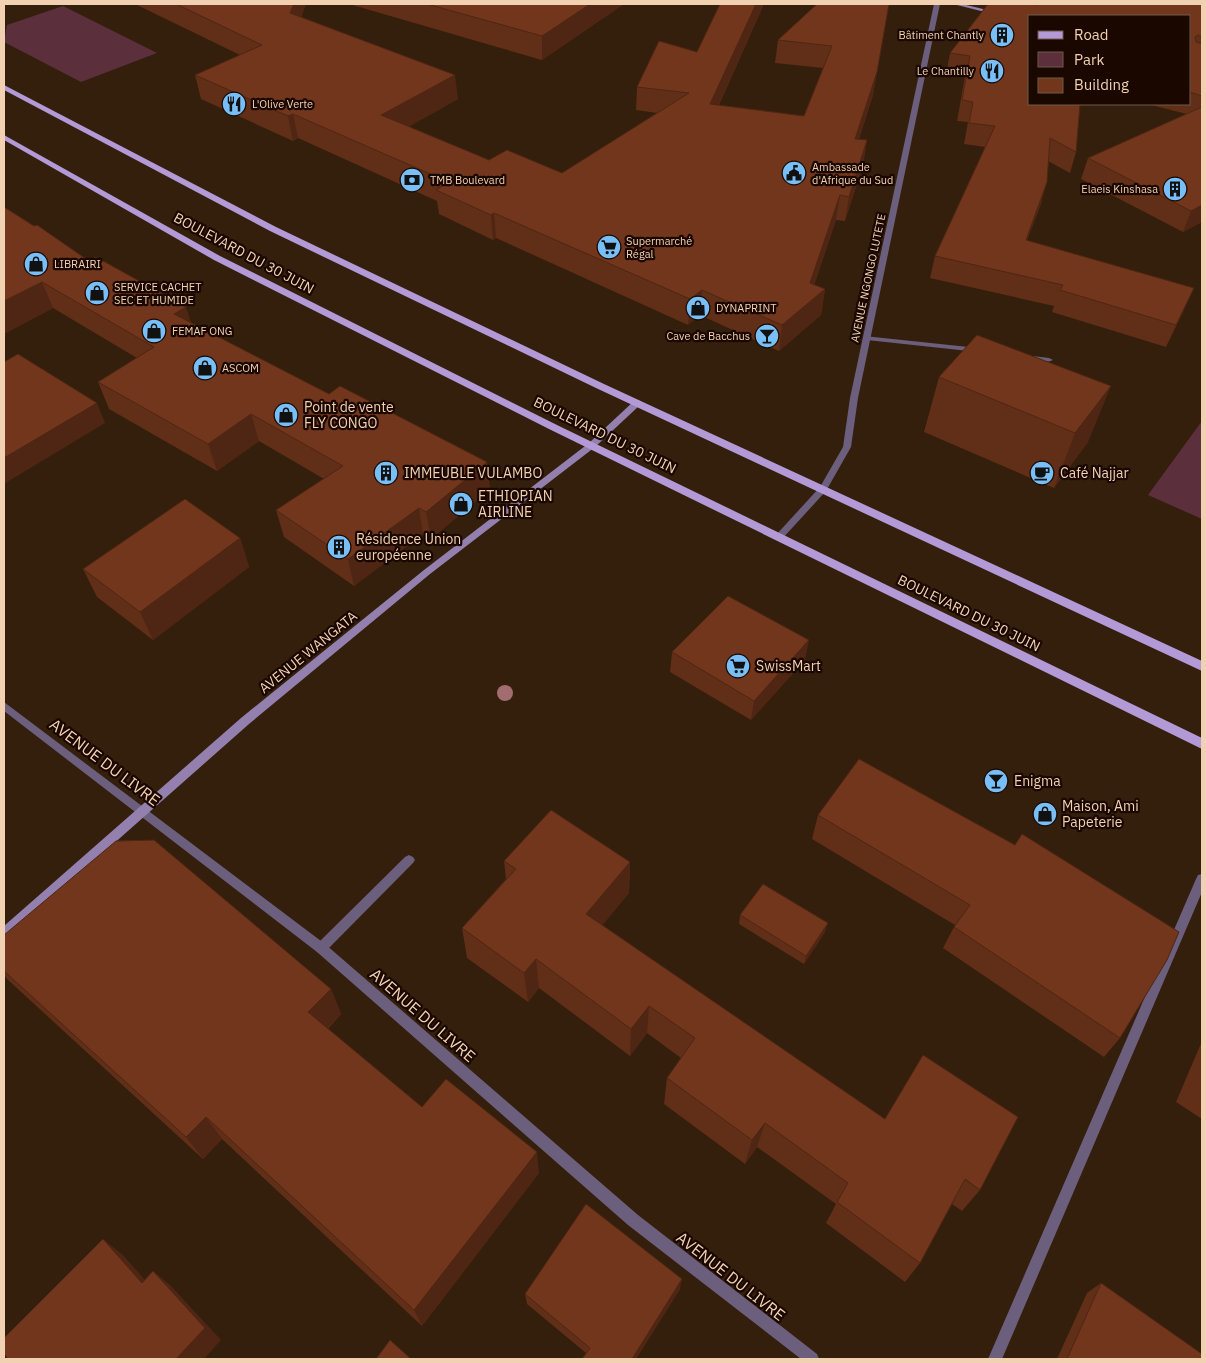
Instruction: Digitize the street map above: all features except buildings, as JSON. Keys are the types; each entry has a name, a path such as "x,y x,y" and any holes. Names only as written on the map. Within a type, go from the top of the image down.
{"main road":[{"path":"4,86 273,229 637,403 1202,666"},
{"name":"BOULEVARD DU 30 JUIN","path":"4,137 217,258 592,445 1202,744"}],"street":[{"name":"AVENUE NGONGO LUTETE","path":"779,537 823,489 847,447 867,338 937,4"},
{"path":"956,4 1002,14"},
{"path":"867,338 991,352"},
{"path":"1020,356 1049,360"},
{"name":"AVENUE WANGATA","path":"4,933 141,810 245,721 427,572 592,445 637,403"},
{"name":"AVENUE DU LIVRE","path":"4,706 321,948 634,1220 812,1359"},
{"path":"321,948 409,860"},
{"path":"995,1359 1202,879"}],"green space":[{"path":"63,6 157,53 81,82 4,42 7,25"},
{"path":"1202,421 1202,519 1148,495"}],"place":[{"name":"Bâtiment Chantly","path":"1002,35"},
{"name":"Le Chantilly","path":"992,71"},
{"name":"L'Olive Verte","path":"234,104"},
{"name":"Ambassade d'Afrique du Sud","path":"794,173"},
{"name":"TMB Boulevard","path":"412,180"},
{"name":"Elaeis Kinshasa","path":"1175,189"},
{"name":"Supermarché Régal","path":"609,247"},
{"name":"LIBRAIRI","path":"36,264"},
{"name":"SERVICE CACHET SEC ET HUMIDE","path":"97,293"},
{"name":"DYNAPRINT","path":"698,308"},
{"name":"FEMAF ONG","path":"154,331"},
{"name":"Cave de Bacchus","path":"767,336"},
{"name":"ASCOM","path":"205,368"},
{"name":"Point de vente FLY CONGO","path":"286,415"},
{"name":"IMMEUBLE VULAMBO","path":"386,473"},
{"name":"Café Najjar","path":"1042,473"},
{"name":"ETHIOPIAN AIRLINE","path":"461,504"},
{"name":"Résidence Union européenne","path":"339,547"},
{"name":"SwissMart","path":"738,666"},
{"name":"Enigma","path":"996,781"},
{"name":"Maison, Ami Papeterie","path":"1045,814"}]}
